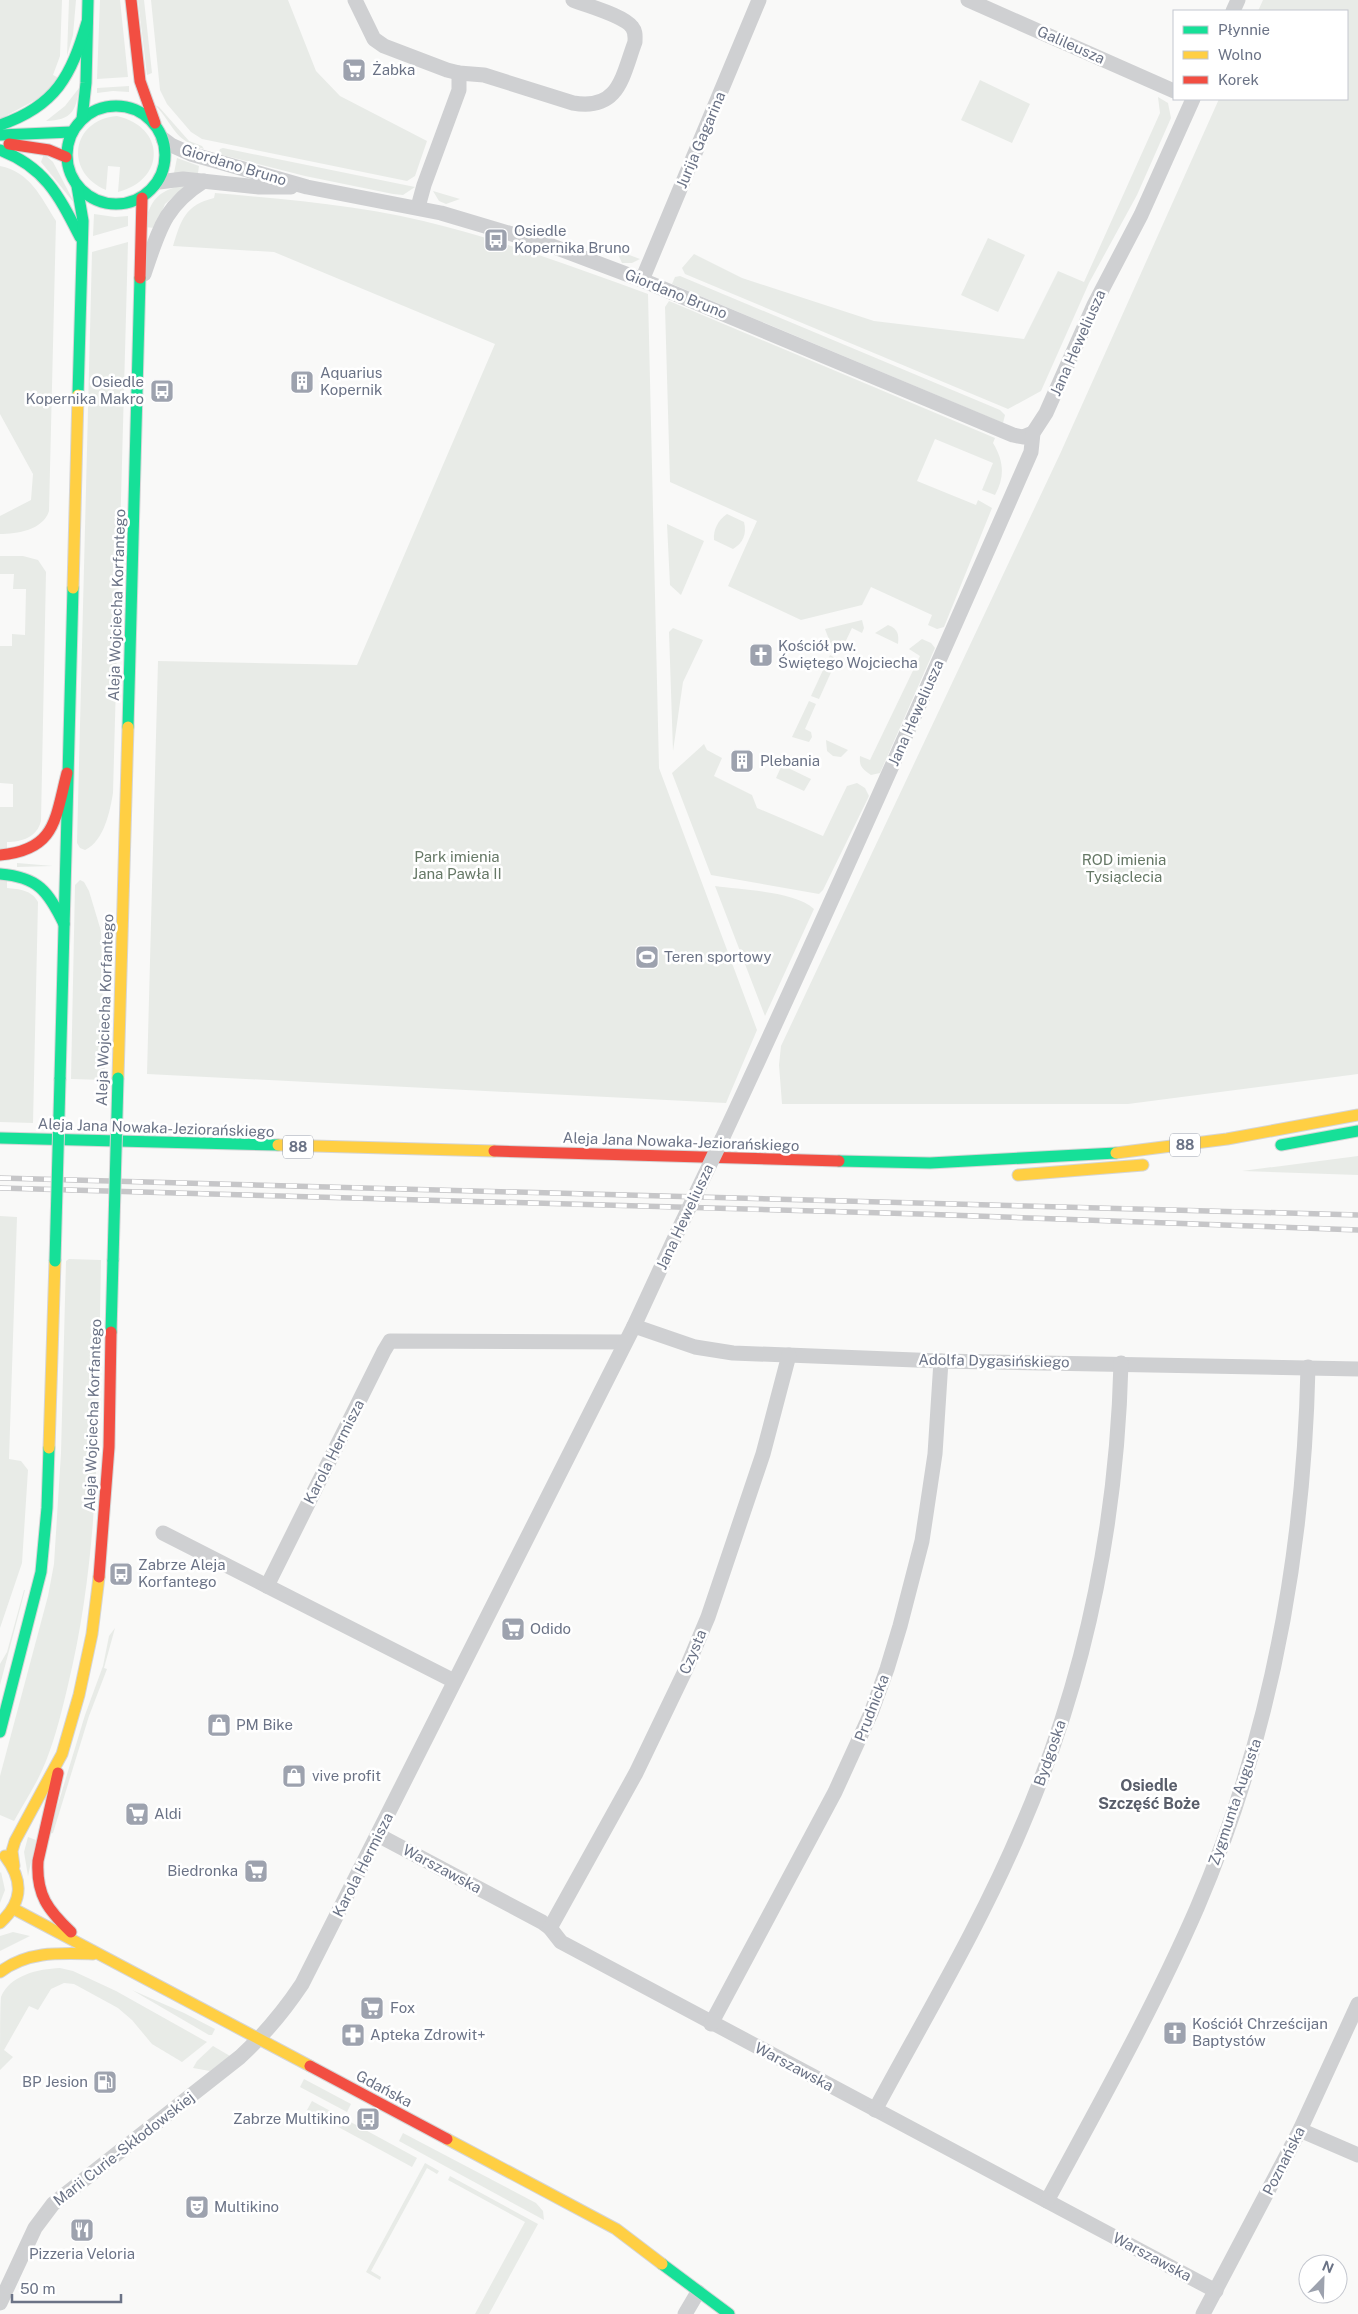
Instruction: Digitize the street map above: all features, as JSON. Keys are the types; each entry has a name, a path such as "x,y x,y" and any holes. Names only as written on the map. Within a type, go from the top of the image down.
{"main road":[{"path":"82,120 86,83 88,0"},
{"path":"131,0 140,81 146,102 160,133 166,153 164,168 159,182 142,198 128,204 114,205 100,202 87,196 77,186 69,172 66,157 72,132 82,120 96,110 112,106 130,107 145,115 160,133"},
{"path":"0,125 27,116 47,102 67,78 78,54 87,22"},
{"path":"0,135 72,132"},
{"path":"0,143 49,150 66,157"},
{"path":"0,150 25,159 44,176 64,206 82,242"},
{"path":"0,1732 41,1572 47,1508 83,221 77,186"},
{"name":"Aleja Wojciecha Korfantego","path":"14,1909 20,1885 14,1866 12,1850 61,1756 85,1668 101,1559 105,1516 142,198"},
{"path":"0,855 27,852 38,847 46,839 51,829 67,773"},
{"path":"0,874 30,880 42,888 52,898 64,924"},
{"name":"Aleja Jana Nowaka-Jeziorańskiego","path":"0,1138 930,1163 1011,1161 1147,1150 1222,1140 1358,1115"},
{"path":"1264,1148 1358,1131"},
{"path":"0,1133 38,1140"},
{"name":"Aleja Jana Nowaka-Jeziorańskiego","path":"49,1155 69,1155"},
{"name":"Aleja Jana Nowaka-Jeziorańskiego","path":"108,1156 128,1157"},
{"name":"88","path":"1010,1176 1156,1164"},
{"name":"Aleja Jana Nowaka-Jeziorańskiego","path":"694,1172 714,1173"},
{"path":"61,1756 51,1809 37,1858 37,1877 42,1896 52,1914 98,1955"},
{"path":"0,1852 14,1866"},
{"path":"0,1923 14,1909"},
{"name":"Gdańska","path":"14,1909 616,2229 729,2314"},
{"path":"0,1972 17,1960 35,1955 64,1953 98,1955"}],"street":[{"path":"355,0 374,39 384,46 459,74 484,75 572,103 586,106 599,104 610,98 617,91 635,42 636,34 631,26 623,20 573,0"},
{"name":"Jurija Gagarina","path":"642,280 759,0"},
{"name":"Galileusza","path":"968,0 1173,91"},
{"path":"418,208 459,90 459,74"},
{"name":"Jana Heweliusza","path":"634,1326 868,822 1031,452 1033,433 1046,413 1094,305 1141,215 1193,100"},
{"name":"Giordano Bruno","path":"160,133 171,145 191,154 307,188 418,208 530,238 642,280 1013,435 1023,437 1033,433"},
{"name":"Giordano Bruno","path":"159,182 183,179 259,187 307,188"},
{"name":"Giordano Bruno","path":"139,290 158,234 173,205 185,193 204,180"},
{"name":"Karola Hermisza","path":"259,2040 302,1984 634,1326"},
{"name":"Adolfa Dygasińskiego","path":"634,1326 695,1347 733,1353 941,1361 1358,1369"},
{"name":"Karola Hermisza","path":"267,1586 390,1341 625,1342"},
{"name":"Czysta","path":"550,1928 636,1773 704,1626 728,1564 763,1454 789,1355"},
{"name":"Prudnicka","path":"711,2024 835,1792 867,1722 887,1669 922,1541 934,1462 941,1361"},
{"name":"Bydgoska","path":"875,2110 1007,1861 1055,1743 1087,1631 1106,1544 1116,1458 1122,1363"},
{"name":"Zygmunta Augusta","path":"1047,2201 1146,2018 1197,1907 1243,1783 1267,1699 1292,1568 1304,1466 1308,1368"},
{"path":"163,1533 454,1681"},
{"name":"Warszawska","path":"378,1835 550,1928 561,1942 711,2024 1216,2291"},
{"name":"Poznańska","path":"1208,2312 1216,2291 1300,2130 1358,2004"},
{"name":"Marii Curie-Skłodowskiej","path":"0,2303 35,2228 52,2204 208,2083 259,2040"},
{"path":"1300,2130 1358,2155"},
{"path":"685,2314 698,2292"}],"green space":[{"path":"0,0 62,0 60,56 53,75 59,78 43,96 0,119"},
{"path":"69,0 76,0 73,35 67,56"},
{"path":"100,0 120,0 128,77 97,79"},
{"path":"138,0 144,0 152,73 147,75"},
{"path":"151,0 288,0 316,71 340,96 427,141 415,176 407,181 202,139 191,132 167,104 160,90"},
{"name":"ROD imienia Tysiąclecia","path":"1263,0 1358,0 1358,1074 1128,1104 782,1104 779,1065 781,1046 1060,454 1219,100 1348,100 1348,10 1258,10"},
{"path":"980,80 1030,104 1012,143 961,120"},
{"path":"129,86 129,92 97,93 97,88"},
{"path":"79,88 76,103 71,113 62,119 46,121 65,106"},
{"path":"1158,97 1168,103 1171,118 1137,195 1089,283 1041,391 1008,409 685,274 682,268 694,254 742,278 874,321 1024,339 1058,271 1084,282 1160,113"},
{"path":"155,105 159,107 189,141 202,146 204,149 180,137"},
{"path":"117,116 133,122 145,131 152,142 154,154 152,166 145,177 134,186 118,192 120,167 108,166 106,190 93,182 84,171 79,160 78,148 82,136 90,127 102,120"},
{"path":"223,148 415,187 403,195 393,194 305,176 218,154 220,149"},
{"path":"44,154 53,162 75,204 41,162"},
{"path":"177,158 199,166 198,173 174,173"},
{"path":"0,166 10,169 27,180 40,195 56,221 49,511 41,523 29,530 0,534 0,516 31,500 33,474 0,414"},
{"path":"183,185 184,187 165,204 155,228 144,227 149,210 156,198 167,190"},
{"path":"433,191 460,199 446,204 439,201"},
{"name":"Park imienia Jana Pawła II","path":"215,193 332,205 419,220 523,250 648,294 659,768 757,1030 726,1103 147,1074 158,661 357,665 495,344 274,252 173,246 182,221 190,209 214,198"},
{"path":"94,214 115,217 128,216 128,226 93,236"},
{"path":"988,238 1025,255 998,312 961,295"},
{"path":"128,242 113,793 105,825 97,840 85,850 80,848 77,843 92,252"},
{"path":"616,250 640,259 632,263 622,263"},
{"path":"680,276 1000,410 1005,415 1003,423 672,284 675,277"},
{"path":"669,301 995,438 993,443 1001,463 1002,475 995,495 982,490 993,463 935,439 917,481 976,505 978,500 992,508 944,627 937,629 928,625 932,615 871,587 862,605 801,620 728,586 757,521 670,482 665,307"},
{"path":"727,514 744,522 745,526 743,538 733,549 714,540 717,526"},
{"path":"667,524 704,541 681,595 670,585"},
{"path":"0,556 23,556 38,560 46,572 41,821 36,831 28,838 7,842 7,850 0,850 0,807 13,807 13,784 0,783 0,646 12,646 12,634 25,635 26,589 13,589 14,574 0,574"},
{"path":"862,620 864,628 862,633 852,628 840,653 833,650 825,629"},
{"path":"888,625 897,632 898,644 875,633"},
{"path":"673,628 703,640 683,682 673,751 669,632"},
{"path":"922,639 931,643 935,648 880,773 871,775 862,767 860,756 870,760 920,656 909,649"},
{"path":"830,655 837,659 819,699 811,696"},
{"path":"809,701 816,704 805,729 811,732 812,737 809,742 792,737"},
{"path":"826,740 848,750 841,757 833,756 827,751"},
{"path":"704,744 707,750 722,758 714,776 752,795 757,808 823,836 847,786 857,783 865,788 869,796 823,890 819,894 711,875 672,773"},
{"path":"782,765 811,779 804,791 776,778"},
{"path":"17,863 53,866 17,867"},
{"path":"0,880 7,880 7,888 29,893 38,902 33,1123 0,1122"},
{"path":"80,880 84,882 89,891 101,931 105,1080 71,1079 75,885"},
{"path":"715,886 753,890 794,898 814,909 765,1016"},
{"path":"1358,1156 1358,1175 1242,1171"},
{"path":"0,1216 17,1217 9,1459 21,1461 28,1470 22,1563 0,1628"},
{"path":"69,1259 101,1260 98,1420 93,1527 79,1633 59,1723 43,1769 14,1821 0,1815 0,1776 48,1596 54,1564 61,1453 66,1261"},
{"path":"24,1590 0,1685 0,1664 7,1652"},
{"path":"115,1628 104,1668 107,1669 89,1716 53,1833 49,1834 85,1715 103,1666 109,1636"},
{"path":"28,1837 36,1840 28,1876 24,1852"},
{"path":"0,1873 5,1890 0,1903"},
{"path":"13,1932 30,1936 0,1951 0,1936"},
{"path":"60,1968 73,1971 116,1991 207,2042 182,2062 152,2044 132,2020 118,2008 74,1984 64,1983 51,1989 38,2010 29,2006 4,2050 13,2057 0,2070 1,1997 5,1989 18,1978 34,1972"},
{"path":"132,1990 215,2029 212,2035 209,2035"},
{"path":"213,2046 230,2056 210,2071 193,2068 197,2061"},
{"path":"304,2079 351,2104 347,2112 300,2087"},
{"path":"312,2101 417,2158 412,2167 307,2110"},
{"path":"403,2133 536,2203 543,2211 544,2220 399,2141"},
{"path":"425,2163 439,2171 437,2174 427,2168 371,2271 381,2277 380,2280 366,2272"},
{"path":"450,2176 538,2224 489,2314 475,2314 525,2222 448,2180"}],"railway":[{"path":"0,1178 1358,1215"},
{"path":"0,1188 920,1214 1358,1230"}],"traffic: fast":[{"path":"82,119 86,83 88,0"},
{"path":"0,125 35,108 58,87 75,58 87,22"},
{"path":"116,106 135,109 151,120 162,136 165,155 162,174 151,190 135,201 116,204 97,201 81,190 70,174 67,155 70,136 81,120 97,109 116,106"},
{"path":"0,135 72,132"},
{"path":"0,150 29,165 40,174 65,208 80,237"},
{"path":"77,186 83,221 78,395"},
{"path":"128,727 140,278"},
{"path":"60,1079 73,588"},
{"path":"0,874 24,878 33,882 47,894 64,924"},
{"path":"113,1260 118,1078"},
{"path":"55,1261 60,1079"},
{"path":"1281,1145 1358,1131"},
{"path":"0,1138 278,1145"},
{"path":"839,1161 930,1163 1116,1153"},
{"path":"111,1332 113,1260"},
{"path":"0,1732 41,1572 47,1508 49,1448"},
{"path":"662,2264 729,2314"}],"traffic: slow":[{"path":"73,588 78,395"},
{"path":"118,1078 128,727"},
{"path":"1116,1153 1227,1139 1358,1115"},
{"path":"278,1145 494,1151"},
{"path":"1018,1175 1143,1165"},
{"path":"49,1448 55,1261"},
{"path":"14,1866 12,1851 15,1841 62,1754 79,1695 92,1634 99,1577"},
{"path":"0,1923 13,1907 18,1891 15,1874 5,1856"},
{"path":"14,1909 310,2066"},
{"path":"0,1972 11,1965 33,1957 56,1954 93,1954"},
{"path":"447,2139 616,2229 662,2264"}],"traffic: jam":[{"path":"131,0 140,81 155,123"},
{"path":"9,144 49,150 66,157"},
{"path":"140,278 142,198"},
{"path":"0,855 32,847 43,839 55,818 67,773"},
{"path":"494,1151 839,1161"},
{"path":"99,1577 109,1447 111,1332"},
{"path":"58,1773 38,1861 38,1873 41,1893 45,1901 71,1932"},
{"path":"310,2066 447,2139"}],"place":[{"name":"Żabka","path":"354,70"},
{"name":"Osiedle Kopernika Bruno","path":"496,240"},
{"name":"Aquarius Kopernik","path":"302,382"},
{"name":"Osiedle Kopernika Makro","path":"162,391"},
{"name":"Kościół pw. Świętego Wojciecha","path":"761,655"},
{"name":"Plebania","path":"742,761"},
{"name":"Teren sportowy","path":"647,957"},
{"name":"Zabrze Aleja Korfantego","path":"121,1574"},
{"name":"Odido","path":"513,1629"},
{"name":"PM Bike","path":"219,1725"},
{"name":"vive profit","path":"294,1776"},
{"name":"Aldi","path":"137,1814"},
{"name":"Biedronka","path":"256,1871"},
{"name":"Fox","path":"372,2008"},
{"name":"Kościół Chrześcijan Baptystów","path":"1175,2033"},
{"name":"Apteka Zdrowit+","path":"353,2035"},
{"name":"BP Jesion","path":"105,2082"},
{"name":"Zabrze Multikino","path":"368,2119"},
{"name":"Multikino","path":"197,2207"},
{"name":"Pizzeria Veloria","path":"82,2230"}],"district":[{"name":"Osiedle Szczęść Boże","path":"1149,1794"}]}
